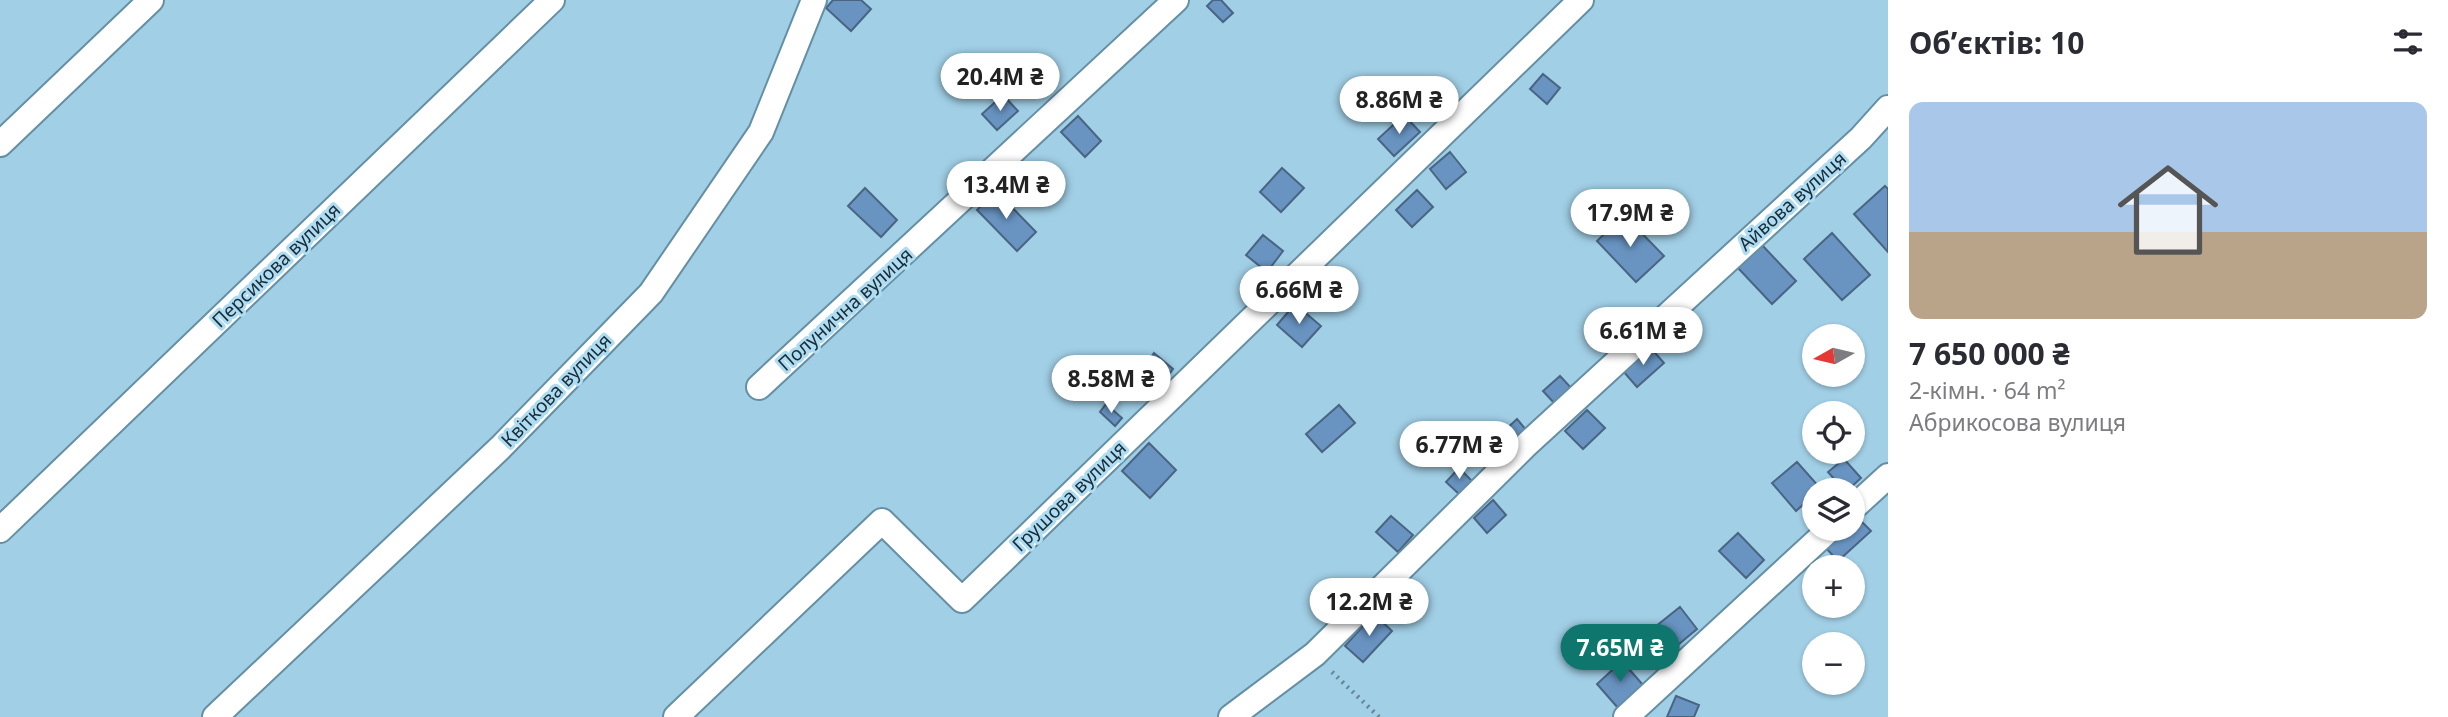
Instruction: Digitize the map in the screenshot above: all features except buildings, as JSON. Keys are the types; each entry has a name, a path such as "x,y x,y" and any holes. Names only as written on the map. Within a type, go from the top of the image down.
{"street":[{"path":"0,144 151,0"},
{"name":"Персикова вулиця","path":"0,530 552,0"},
{"name":"Квіткова вулиця","path":"215,717 500,448 650,293 761,132 814,0"},
{"name":"Полунична вулиця","path":"759,387 1175,0"},
{"name":"Грушова вулиця","path":"676,717 882,522 962,600 1581,0"},
{"name":"Айвова вулиця","path":"1231,717 1315,654 1525,446 1861,138 1888,108"},
{"path":"1865,497 1888,477"},
{"path":"1626,717 1817,541"}],"path":[{"path":"1315,654 1360,702 1379,717"}]}
